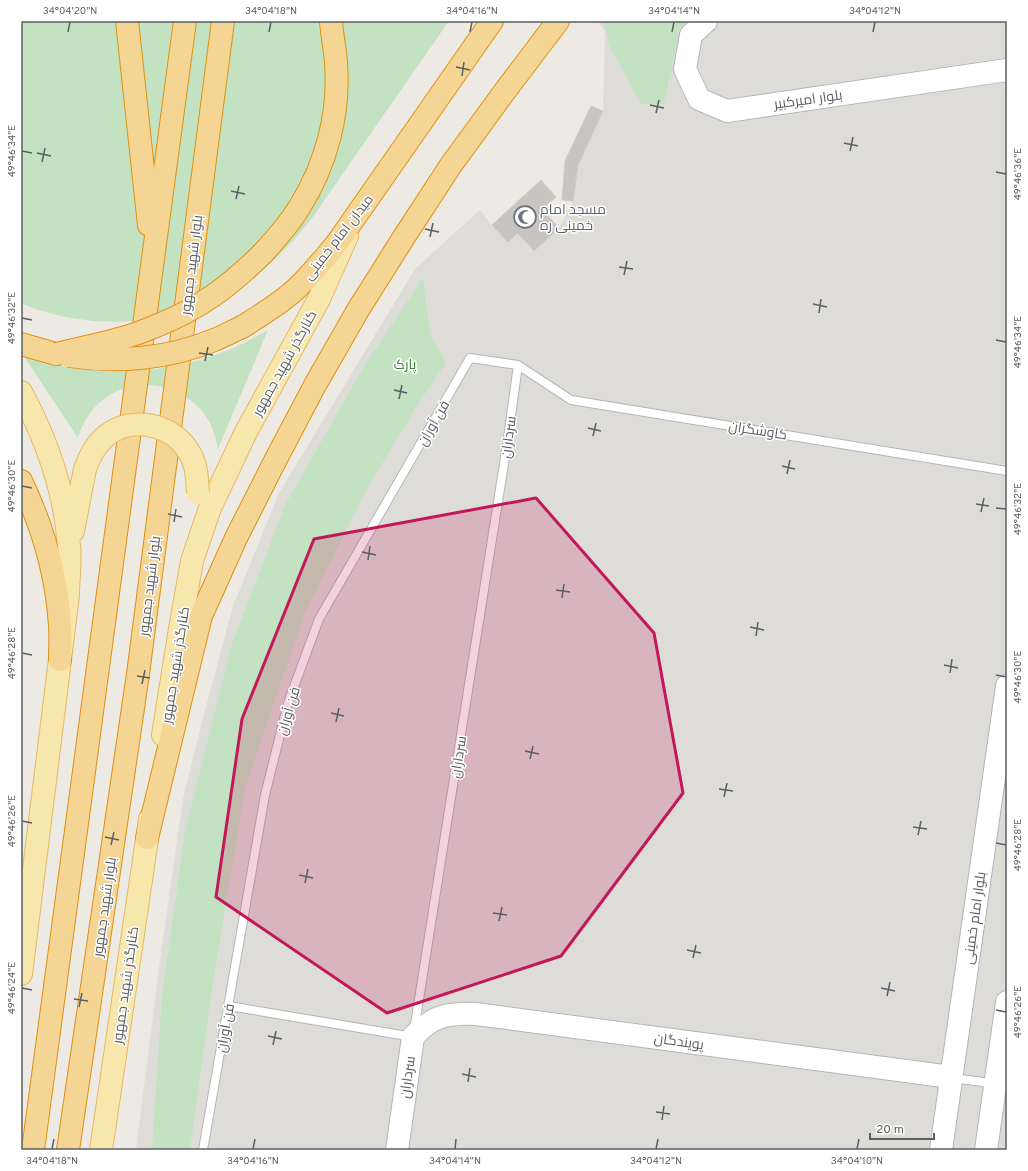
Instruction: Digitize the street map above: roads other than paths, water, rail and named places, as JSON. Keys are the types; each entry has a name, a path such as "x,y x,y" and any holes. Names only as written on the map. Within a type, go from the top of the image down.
{"highway":[{"path":"127,21 153,258"},
{"path":"33,1150 185,21"},
{"name":"بلوار شهید جمهور","path":"68,1150 138,674 223,21"},
{"path":"56,354 155,327 201,304 223,290 243,273 264,253 282,232 299,209 313,184 321,166 332,128 335,106 336,64 331,21"},
{"name":"میدان امام خمینی","path":"21,344 56,354 94,359 120,360 152,357 183,351 214,340 242,327 270,310 300,286 318,267 337,243 492,21"},
{"path":"147,838 201,616 236,538 323,371 358,310 456,159 558,21"},
{"path":"21,481 41,529 50,561 57,594 60,660"}],"main road":[{"name":"کنارگذر شهید جمهور","path":"101,1150 147,838 192,561 210,508 243,439 319,298 358,213"},
{"path":"21,392 40,432 55,470 65,509 70,548"},
{"path":"21,974 68,595 70,548 85,469 90,456 106,435 118,428 131,425 145,424 158,426 170,432 181,441 189,452 195,464 198,493 192,561"}],"street":[{"name":"بلوار امیرکبیر","path":"706,21 691,35 685,69 699,99 727,111 1007,70"},
{"name":"بلوار امام خمینی","path":"941,1150 997,777 1007,686"},
{"path":"986,1150 1001,1084 1007,1002"},
{"name":"پویندگان","path":"414,1037 423,1026 440,1017 459,1013 476,1014 951,1078"},
{"name":"سرداران","path":"397,1150 414,1037"},
{"path":"106,1150 108,1104"}],"lane":[{"name":"فن آوران","path":"203,1150 265,795 288,703 319,619 470,358 518,365"},
{"name":"کاوشگران","path":"518,365 571,400 1007,471"},
{"name":"سرداران","path":"414,1037 507,445 518,365"},
{"path":"229,1006 414,1037"},
{"path":"951,1078 1001,1084"}],"place":[{"name":"مسجد امام خمینی ره","path":"525,217"}],"park label":[{"name":"پارک","path":"405,364"}]}
